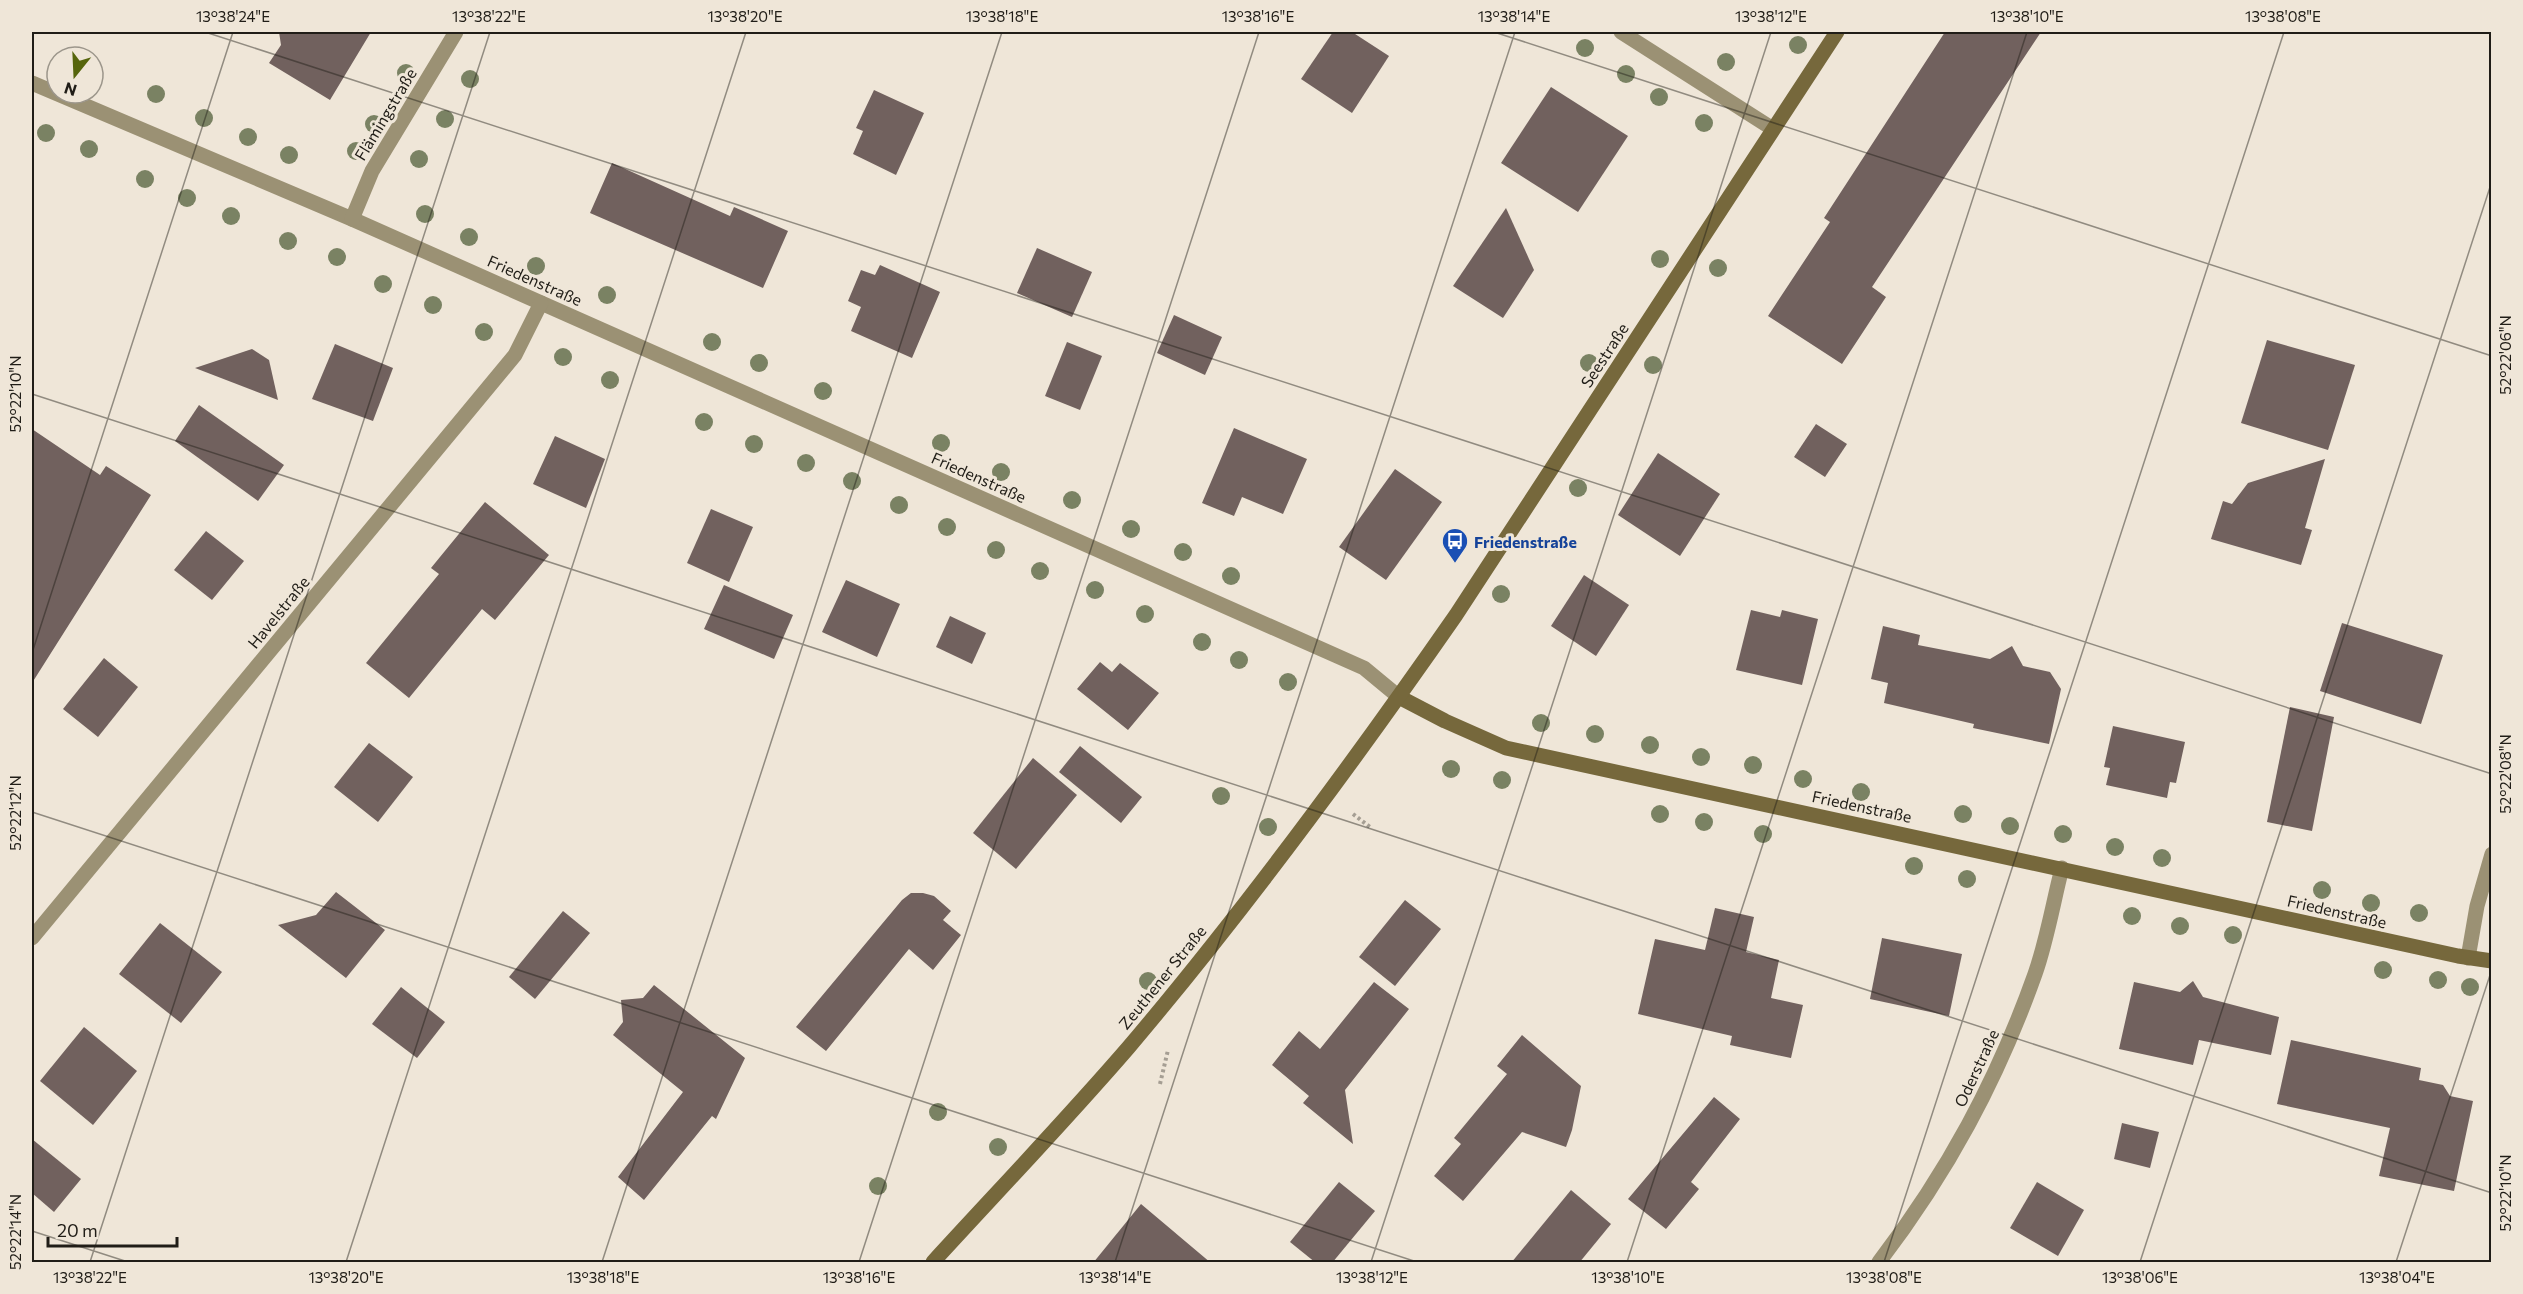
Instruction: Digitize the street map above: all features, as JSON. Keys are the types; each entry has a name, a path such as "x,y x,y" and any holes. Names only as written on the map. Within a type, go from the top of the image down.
{"main road":[{"name":"Seestraße","path":"1399,697 1456,615 1837,32"},
{"name":"Friedenstraße","path":"1399,697 1445,722 1506,748 2468,958 2492,961"},
{"name":"Zeuthener Straße","path":"933,1263 1127,1048 1194,968 1399,697"}],"street":[{"name":"Flämingstraße","path":"352,219 372,171 456,32"},
{"path":"1621,32 1773,129"},
{"name":"Friedenstraße","path":"32,83 352,219 1364,668 1399,697"},
{"name":"Havelstraße","path":"32,938 515,355 541,303"},
{"path":"2468,958 2477,906 2492,854"},
{"name":"Oderstraße","path":"1879,1263 1935,1186 1994,1077 2036,972 2062,868"}],"path":[{"path":"1353,814 1370,827"}],"building":[{"path":"279,32 371,32 330,100 269,63 281,45"},
{"path":"1333,32 1352,32 1389,56 1352,113 1301,79"},
{"path":"1945,32 2041,32 1872,287 1886,297 1842,364 1768,316 1830,222 1824,218"},
{"path":"1551,87 1628,136 1578,212 1501,163"},
{"path":"874,90 924,113 896,175 853,154 863,131 856,128"},
{"path":"612,163 730,216 734,207 788,231 763,288 590,213"},
{"path":"1506,208 1534,270 1503,318 1453,286"},
{"path":"1037,248 1092,272 1072,317 1017,293"},
{"path":"880,265 940,292 912,358 851,331 861,307 848,301 861,270 875,275"},
{"path":"1174,315 1222,337 1205,375 1157,353"},
{"path":"2267,340 2355,365 2328,450 2241,423"},
{"path":"1067,342 1102,356 1080,410 1045,396"},
{"path":"335,344 393,368 373,421 312,399"},
{"path":"252,349 269,360 278,400 195,368"},
{"path":"199,405 284,465 258,501 175,441"},
{"path":"1816,424 1847,444 1825,477 1794,457"},
{"path":"1234,428 1307,459 1283,514 1242,497 1234,516 1202,503"},
{"path":"32,429 100,475 106,466 151,495 32,683"},
{"path":"555,436 605,459 586,508 533,484"},
{"path":"1658,453 1720,494 1680,556 1618,515"},
{"path":"2325,459 2305,528 2312,530 2301,565 2211,539 2223,501 2232,504 2248,483"},
{"path":"1395,469 1442,502 1386,580 1339,547"},
{"path":"485,502 549,555 495,620 482,609 409,698 366,663 439,574 431,568"},
{"path":"711,509 753,527 729,582 687,563"},
{"path":"206,531 244,561 212,600 174,570"},
{"path":"1584,575 1629,605 1596,656 1551,626"},
{"path":"846,580 900,604 877,657 822,632"},
{"path":"724,585 793,615 774,659 704,629"},
{"path":"1751,610 1780,617 1782,610 1818,619 1802,685 1736,670"},
{"path":"950,616 986,633 972,664 936,647"},
{"path":"2342,623 2443,655 2421,724 2320,691"},
{"path":"1883,626 1920,635 1918,645 1990,659 2012,646 2023,666 2050,672 2061,689 2049,744 1973,728 1974,724 1884,703 1888,683 1871,679"},
{"path":"104,658 138,687 98,737 63,709"},
{"path":"1100,662 1112,672 1120,663 1159,693 1128,730 1077,689"},
{"path":"2290,707 2334,717 2312,831 2267,822"},
{"path":"2113,726 2185,742 2176,783 2170,782 2167,798 2106,785 2110,768 2104,767"},
{"path":"369,743 413,777 378,822 334,787"},
{"path":"1080,746 1142,797 1121,823 1059,772"},
{"path":"1033,758 1077,795 1016,869 973,833"},
{"path":"336,892 385,930 346,978 278,925 316,915"},
{"path":"911,893 934,896 951,911 943,920 961,935 933,970 909,949 826,1051 796,1027 902,900"},
{"path":"1405,900 1441,929 1395,986 1359,957"},
{"path":"1715,908 1754,917 1746,952 1779,960 1771,998 1803,1005 1791,1058 1730,1045 1732,1036 1638,1014 1655,939 1705,950"},
{"path":"563,911 590,933 535,999 509,977"},
{"path":"160,923 222,972 181,1023 119,974"},
{"path":"1882,938 1962,954 1949,1016 1870,999"},
{"path":"2193,981 2203,997 2279,1017 2271,1055 2199,1040 2193,1065 2119,1049 2134,982 2180,992"},
{"path":"1374,982 1409,1009 1345,1090 1353,1144 1303,1103 1309,1096 1272,1065 1299,1031 1320,1049"},
{"path":"654,985 745,1058 716,1119 712,1116 644,1200 618,1177 683,1092 613,1035 623,1022 621,1000 643,998"},
{"path":"401,987 445,1022 417,1058 372,1024"},
{"path":"84,1027 137,1071 93,1125 40,1081"},
{"path":"1522,1035 1581,1086 1566,1147 1522,1132 1463,1201 1434,1176 1461,1144 1454,1138 1507,1074 1497,1066"},
{"path":"2291,1040 2421,1068 2419,1080 2443,1085 2450,1096 2473,1101 2454,1191 2379,1176 2390,1128 2277,1104"},
{"path":"1714,1097 1740,1119 1691,1182 1699,1189 1666,1229 1628,1199"},
{"path":"2122,1123 2159,1132 2150,1168 2114,1159"},
{"path":"32,1139 81,1179 54,1212 32,1193"},
{"path":"1339,1182 1375,1211 1332,1263 1316,1263 1290,1242"},
{"path":"2037,1182 2084,1210 2058,1256 2010,1228"},
{"path":"1571,1190 1611,1224 1579,1263 1511,1263"},
{"path":"1141,1204 1211,1263 1093,1263"}],"place":[{"name":"Friedenstraße","path":"1455,564"}]}
